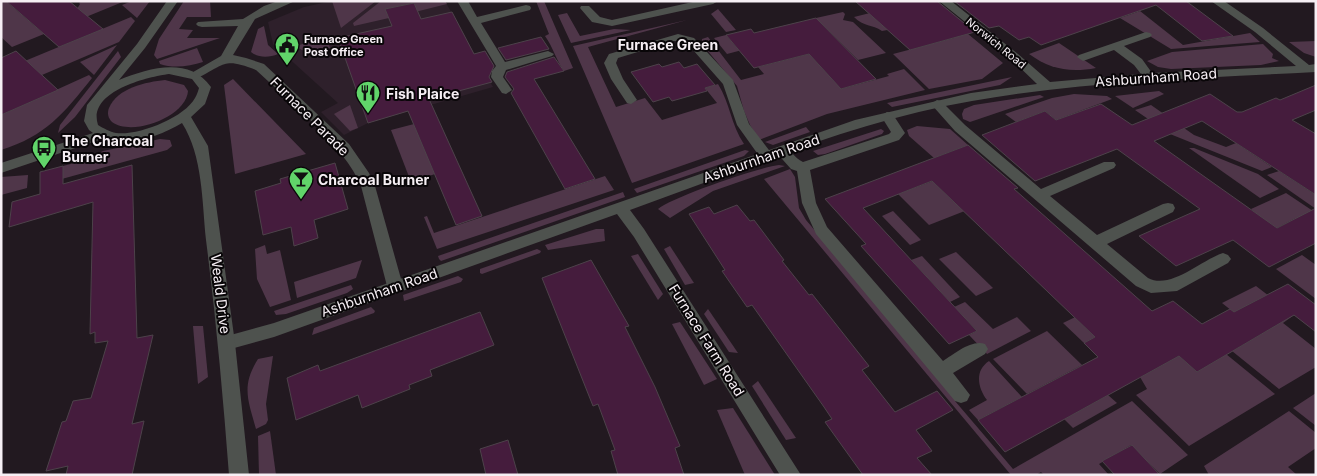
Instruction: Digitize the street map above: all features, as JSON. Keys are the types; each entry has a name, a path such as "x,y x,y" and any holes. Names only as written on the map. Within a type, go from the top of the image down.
{"street":[{"path":"104,134 94,128 90,121 90,111 141,46 173,1"},
{"path":"194,75 226,58 246,22 258,13 290,1"},
{"path":"462,1 502,67"},
{"path":"585,8 591,16 600,22 612,23 714,1"},
{"name":"Norwich Road","path":"944,1 1014,56 1047,86"},
{"path":"1216,1 1311,68"},
{"path":"474,21 526,8"},
{"path":"202,24 246,22"},
{"path":"1083,57 1146,35"},
{"path":"630,100 613,71 610,63 613,56 672,38 685,37 694,43 729,83 743,125 767,157"},
{"path":"141,46 142,57 153,72"},
{"path":"1115,46 1138,62 1149,77"},
{"path":"506,90 498,77 498,72 502,67 548,54"},
{"name":"Furnace Parade","path":"226,58 242,60 260,67 344,147 364,176 368,186 395,286"},
{"name":"Ashburnham Road","path":"227,343 274,330 860,123 887,116 937,104 1047,86 1149,77 1311,68"},
{"path":"1,168 104,134 134,136 161,129 185,117 196,108 203,98 205,88 202,80 194,75 176,71 153,72 120,83 96,101"},
{"path":"937,104 960,128 1095,243 1142,282 1151,287 1171,288 1223,259"},
{"path":"782,151 796,166 803,167 894,136 898,133 898,130 887,116"},
{"name":"Weald Drive","path":"185,117 201,146 227,343 239,475"},
{"path":"1040,195 1109,165"},
{"path":"803,167 809,203 821,230 961,395"},
{"name":"Furnace Farm Road","path":"620,207 639,233 792,475"},
{"path":"1095,243 1168,208"},
{"path":"941,371 979,348"}],"shaded area":[{"path":"1,1 13,1 8,3 44,34 12,47 1,37"},
{"path":"82,1 125,1 81,19 77,9"},
{"path":"132,1 150,1 137,18 122,5"},
{"path":"184,1 210,1 211,17 187,17 179,29 193,30 187,38 220,38 157,59 154,55 159,39"},
{"path":"332,1 445,1 493,87 368,123 344,135 321,112 338,103 273,44 268,22 304,7"},
{"path":"332,1 376,1 341,28"},
{"path":"381,1 445,1 447,4 411,13 416,8 414,3 386,9 389,18 354,26 353,23"},
{"path":"536,1 544,1 573,68 564,71 559,62 545,36 549,34"},
{"path":"718,9 736,30 726,32 711,14"},
{"path":"1140,11 1183,45 1250,33 1260,42 1171,49 1120,18"},
{"path":"843,12 845,14 843,20 853,22 886,53 858,60 816,18"},
{"path":"874,12 893,29 882,31 854,17"},
{"path":"567,13 580,36 614,29 631,30 571,43 558,15"},
{"path":"131,17 135,21 119,42 35,78 20,63"},
{"path":"687,20 588,47 616,107 645,98 662,120 717,103 705,88 718,84 744,144 632,183 573,46"},
{"path":"956,24 1003,63 982,79 929,89 893,54 954,38"},
{"path":"264,26 268,45 278,54 264,57 251,52 258,29"},
{"path":"726,35 738,49 744,47 746,49 727,54 714,38"},
{"path":"708,37 741,80 764,74 758,67 813,53 841,89 889,76 887,74 904,69 925,90 827,114 759,140 744,111 737,86 702,44 702,39"},
{"path":"327,38 330,48 309,54 295,46"},
{"path":"1316,41 1316,57 1304,53 1289,42"},
{"path":"1059,43 1096,68 1068,70 1052,66 1029,54"},
{"path":"1263,44 1273,54 1272,58 1279,61 1261,65 1171,69 1158,67 1147,61 1172,52"},
{"path":"117,45 94,75 80,62"},
{"path":"197,48 203,62 182,66 160,64 159,61"},
{"path":"118,51 121,57 75,117 58,133 60,125"},
{"path":"89,75 92,78 53,122 30,138 1,150 1,115"},
{"path":"1012,77 1000,85 892,107 887,103"},
{"path":"233,79 306,154 235,174 224,85"},
{"path":"165,80 184,85 188,91 185,100 178,109 157,122 144,126 121,126 112,122 108,115 108,110 118,95 141,84"},
{"path":"1159,91 1164,94 1133,108 1115,96"},
{"path":"1074,94 1107,96 1112,99 1056,120 1045,111 1016,122 1005,114 1052,98"},
{"path":"1040,95 1044,97 970,122 963,119 964,109 974,105"},
{"path":"350,105 358,128 350,131 334,114"},
{"path":"1151,105 1194,135 1226,147 1236,143 1272,167 1262,171 1170,134 1135,110"},
{"path":"414,124 435,174 411,182 391,130"},
{"path":"917,126 950,129 968,145 934,158 909,136 907,130"},
{"path":"806,127 810,132 773,145 765,142"},
{"path":"881,129 884,131 882,134 825,154 818,155 813,151"},
{"path":"160,139 170,140 172,146 167,150 40,185 40,176 63,170 63,166 82,161 103,151"},
{"path":"1189,148 1194,148 1258,174 1279,189 1260,198"},
{"path":"745,150 749,151 744,156 637,193 634,189"},
{"path":"779,165 785,166 713,191 670,218 658,209 680,197 716,183"},
{"path":"790,169 795,177 799,208 806,220 955,396 955,401 1013,469 1132,401 1188,455 1160,474 1131,445 1099,464 1109,475 1044,475 1041,472 1036,475 1011,475 764,179"},
{"path":"1279,171 1316,195 1316,209 1267,175"},
{"path":"28,175 27,188 1,195 1,177"},
{"path":"605,176 614,190 437,249 424,217 427,216 434,233"},
{"path":"933,181 980,205 929,225 898,194"},
{"path":"623,192 625,197 441,261 439,259 438,256"},
{"path":"1286,193 1316,213 1294,219 1273,230 1251,209"},
{"path":"893,211 921,240 910,245 882,216"},
{"path":"596,229 604,229 605,241 548,250 545,245"},
{"path":"265,245 267,254 280,250 291,300 270,307 257,279 255,249"},
{"path":"670,246 694,283 685,285 664,249"},
{"path":"537,249 541,251 540,253 482,274 480,273 480,269"},
{"path":"956,252 993,288 976,296 939,259"},
{"path":"638,254 663,294 658,300 631,256"},
{"path":"1302,255 1316,265 1316,299 1276,269"},
{"path":"922,256 960,297 950,302 911,260"},
{"path":"362,260 356,278 297,298 294,282"},
{"path":"458,276 463,279 461,282 404,301 403,295"},
{"path":"351,285 353,289 347,293 286,314 276,315 274,311"},
{"path":"1256,286 1294,315 1283,323 1316,349 1316,367 1279,389 1232,351 1261,334 1222,303"},
{"path":"965,302 993,329 1017,317 1031,331 987,354 969,335 977,331 954,307"},
{"path":"1102,304 1108,330 1084,343 1063,323"},
{"path":"371,307 375,311 374,313 312,335 314,328"},
{"path":"708,309 738,353 729,352 704,314"},
{"path":"680,322 717,379 704,385 672,324"},
{"path":"193,326 203,326 208,377 198,384"},
{"path":"1047,331 1082,365 1027,394 993,359"},
{"path":"1159,347 1226,354 1275,394 1189,446 1136,395 1147,389 1140,377"},
{"path":"273,356 266,404 268,420 266,424 256,429 249,401 249,377 258,359"},
{"path":"989,361 1022,397 978,420 969,410 987,400 981,390 979,375 984,365"},
{"path":"758,381 796,438 786,440 752,386"},
{"path":"1316,393 1316,426 1293,408"},
{"path":"1108,395 1117,403 1073,428 1064,419"},
{"path":"733,408 775,475 745,475 717,410"},
{"path":"1289,411 1316,433 1316,448 1288,467 1297,475 1209,475 1204,466"},
{"path":"270,431 276,475 259,475 258,436"}],"building":[{"path":"6,1 69,1 103,29 59,47"},
{"path":"855,1 937,1 975,32 910,50"},
{"path":"954,1 1186,1 1233,36 1202,41 1156,5 1041,45 1029,37 1019,40 999,26 989,28"},
{"path":"414,3 421,19 452,12 474,54 485,51 494,66 489,77 492,82 429,99 482,216 456,225 408,111 368,123 338,38 392,26 385,9"},
{"path":"816,18 876,79 841,89 809,54 754,68 726,35 751,29 754,33"},
{"path":"541,37 549,49 506,60 498,48"},
{"path":"16,51 58,90 1,115 1,58"},
{"path":"554,57 564,71 534,79 595,179 565,189 511,93 514,89 505,77 507,72"},
{"path":"679,62 684,68 697,64 715,85 705,88 707,91 672,101 669,97 653,102 631,72 659,64 662,67"},
{"path":"1316,85 1316,110 1292,120 1316,134 1316,195 1202,121 1154,141 1277,228 1316,208 1316,243 1269,267 1233,240 1176,266 1139,236 1200,209 1117,149 1035,181 982,135 1045,111 1056,120 1101,104 1132,125 1210,94 1237,112 1242,112 1276,98 1280,100"},
{"path":"968,145 1018,188 1014,189 1152,311 1173,301 1202,324 1230,309 1234,312 1288,284 1316,305 1316,332 1294,315 1197,372 1179,356 1005,452 978,420 1098,357 1084,343 1095,337 932,181 863,208 977,331 949,344 861,246 866,244 825,199"},
{"name":"Charcoal Burner","path":"335,163 348,209 314,220 318,238 294,246 291,227 263,235 255,191 281,183 280,179"},
{"path":"132,165 137,338 153,335 132,424 144,421 132,475 66,475 68,466 46,471 62,422 66,421 73,401 91,398 108,341 95,343 95,332 90,334 93,202 9,227 12,202 40,194 40,172 63,166 63,184"},
{"path":"737,205 750,221 754,220 784,260 782,261 809,295 812,294 869,366 862,370 895,412 937,391 953,410 916,430 932,451 917,458 932,475 863,475 825,422 832,419 752,305 747,307 722,271 725,270 689,214 709,207 714,214"},
{"path":"591,260 629,326 625,327 655,387 680,446 675,448 684,475 618,475 611,451 615,450 598,404 593,406 542,278"},
{"path":"480,312 494,345 430,370 432,376 409,385 410,389 362,408 358,395 296,420 287,378 318,365 320,371"},
{"path":"508,440 518,475 486,475 480,449"},
{"path":"1132,445 1160,475 1115,475 1102,461"}],"place":[{"name":"Furnace Green Post Office","path":"287,66"},
{"name":"Fish Plaice","path":"368,114"},
{"name":"The Charcoal Burner","path":"44,169"},
{"name":"Charcoal Burner","path":"301,200"}],"district":[{"name":"Furnace Green","path":"668,44"}]}
